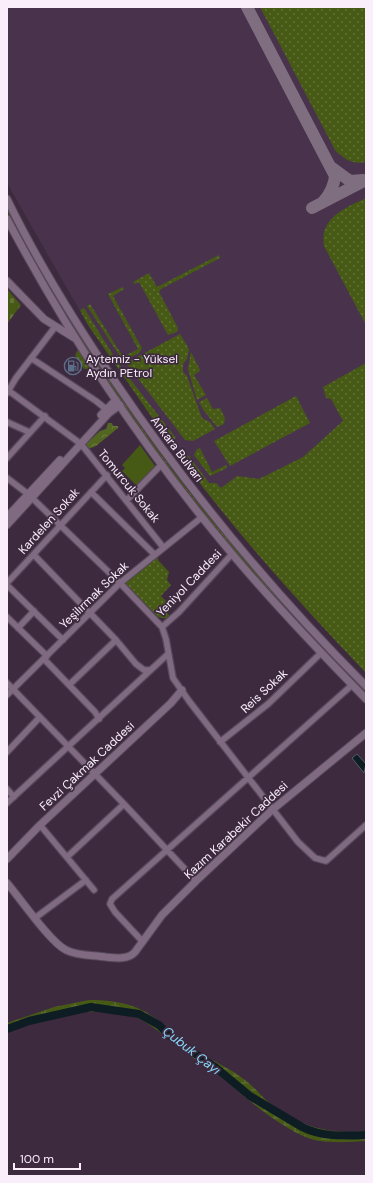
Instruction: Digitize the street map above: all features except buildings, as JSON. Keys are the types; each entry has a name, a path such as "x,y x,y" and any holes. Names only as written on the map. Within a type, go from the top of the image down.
{"main road":[{"name":"Ankara Bulvarı","path":"7,199 41,264 73,318 162,448 259,572 303,621 366,686"},
{"name":"Ankara Bulvarı","path":"7,219 76,339 162,464 232,554 279,608 366,699"},
{"path":"7,281 38,313 55,327 76,339"},
{"path":"7,525 30,496 79,442 106,409 118,402"},
{"path":"79,442 109,413 118,402"},
{"path":"7,517 30,496"},
{"name":"Fevzi Çakmak Caddesi","path":"7,859 40,825 96,775 171,703 182,690"},
{"name":"Kazım Karabekir Caddesi","path":"35,918 57,944 68,951 118,958 133,955 162,915 196,881 272,810 366,733"},
{"path":"7,882 35,918"}],"street":[{"path":"8,393 31,358 55,327"},
{"path":"31,358 106,409"},
{"name":"Tomurcuk Sokak","path":"8,393 45,416 79,442 107,475 163,547"},
{"path":"7,458 45,416"},
{"path":"7,422 29,432"},
{"path":"127,500 162,464"},
{"name":"Kardelen Sokak","path":"7,584 107,475"},
{"path":"7,478 30,496 162,626 166,639 173,678 220,742 298,842 312,855 323,861 332,857 366,825"},
{"path":"91,492 154,554"},
{"name":"Yeşilırmak Sokak","path":"7,695 120,583 154,554 202,517"},
{"name":"Yeniyol Caddesi","path":"162,626 183,608 232,554"},
{"path":"34,555 116,640 136,664 144,670 150,670"},
{"path":"7,584 63,640"},
{"path":"18,628 34,611"},
{"path":"7,617 95,712 99,719"},
{"path":"69,685 116,640"},
{"name":"Reis Sokak","path":"220,742 268,704 322,653"},
{"path":"7,803 168,654"},
{"path":"7,683 69,746 196,881"},
{"path":"143,942 115,912 110,902 352,685"},
{"path":"7,752 40,717"},
{"path":"7,790 14,797"},
{"path":"67,857 124,804"},
{"path":"40,825 94,890"},
{"path":"35,918 86,880"}],"shaded area":[{"path":"7,7 366,7 366,673 263,561 203,488 88,325 12,192 7,182"},
{"path":"357,754 366,764 364,773 352,758"}],"green space":[{"path":"260,7 365,7 366,162 353,162 335,150"},
{"path":"366,198 366,325 324,246 324,236 326,228 335,215"},
{"path":"7,206 91,351 120,397 152,442 219,529 254,571 366,691 366,694 263,584 168,466 124,405 82,342 43,277 7,211"},
{"path":"219,255 220,258 161,289 159,292 178,328 177,332 168,335 139,282 135,284 133,282 149,273 157,287"},
{"path":"123,287 124,289 113,296 142,348 139,353 123,361 87,306 90,304 123,357 138,349 108,294"},
{"path":"7,289 21,305 7,324"},
{"path":"84,308 120,366 176,438 169,442 88,325 80,310"},
{"path":"180,334 189,349 187,359 183,364 183,372 187,376 202,418 210,422 215,429 193,441 185,440 126,363"},
{"path":"78,350 90,369 84,369 75,355"},
{"path":"191,352 200,371 194,375 206,395 197,400 188,369"},
{"path":"366,363 366,673 270,568 224,514 181,458 185,455 189,456 209,483 216,483 221,488 237,476 259,479 303,457 343,421 331,399 326,398 323,387"},
{"path":"296,396 310,423 230,466 214,441"},
{"path":"207,398 213,409 220,408 225,418 224,424 217,427 204,411 199,402"},
{"path":"108,423 112,423 113,426 118,426 118,428 96,446 88,449 85,445 100,431 106,429"},
{"path":"140,445 155,466 137,486 122,471 125,468 122,465"},
{"path":"200,448 212,472 226,465 227,468 210,476 194,455 197,449"},
{"path":"157,556 158,560 169,572 167,580 171,585 161,596 166,601 163,609 170,616 186,599 188,600 168,619 158,617 125,583"},
{"path":"89,1000 109,1001 137,1008 159,1021 208,1058 239,1076 252,1086 268,1102 283,1113 316,1128 340,1132 366,1131 366,1141 321,1141 298,1134 267,1114 224,1079 194,1059 153,1027 140,1019 126,1014 109,1011 74,1014 55,1017 7,1032 7,1023 54,1007"}],"waterway":[{"name":"Çubuk Çayı","path":"7,1029 29,1021 91,1007 139,1014 159,1025 171,1037 215,1067 250,1096 302,1127 317,1133 342,1136 366,1135"}],"taxiway":[{"path":"247,7 335,176 334,184 323,202"},
{"path":"331,167 350,181 363,180"},
{"path":"312,208 366,180"}],"place":[{"name":"Aytemiz - Yüksel Aydın PEtrol","path":"73,366"}]}
